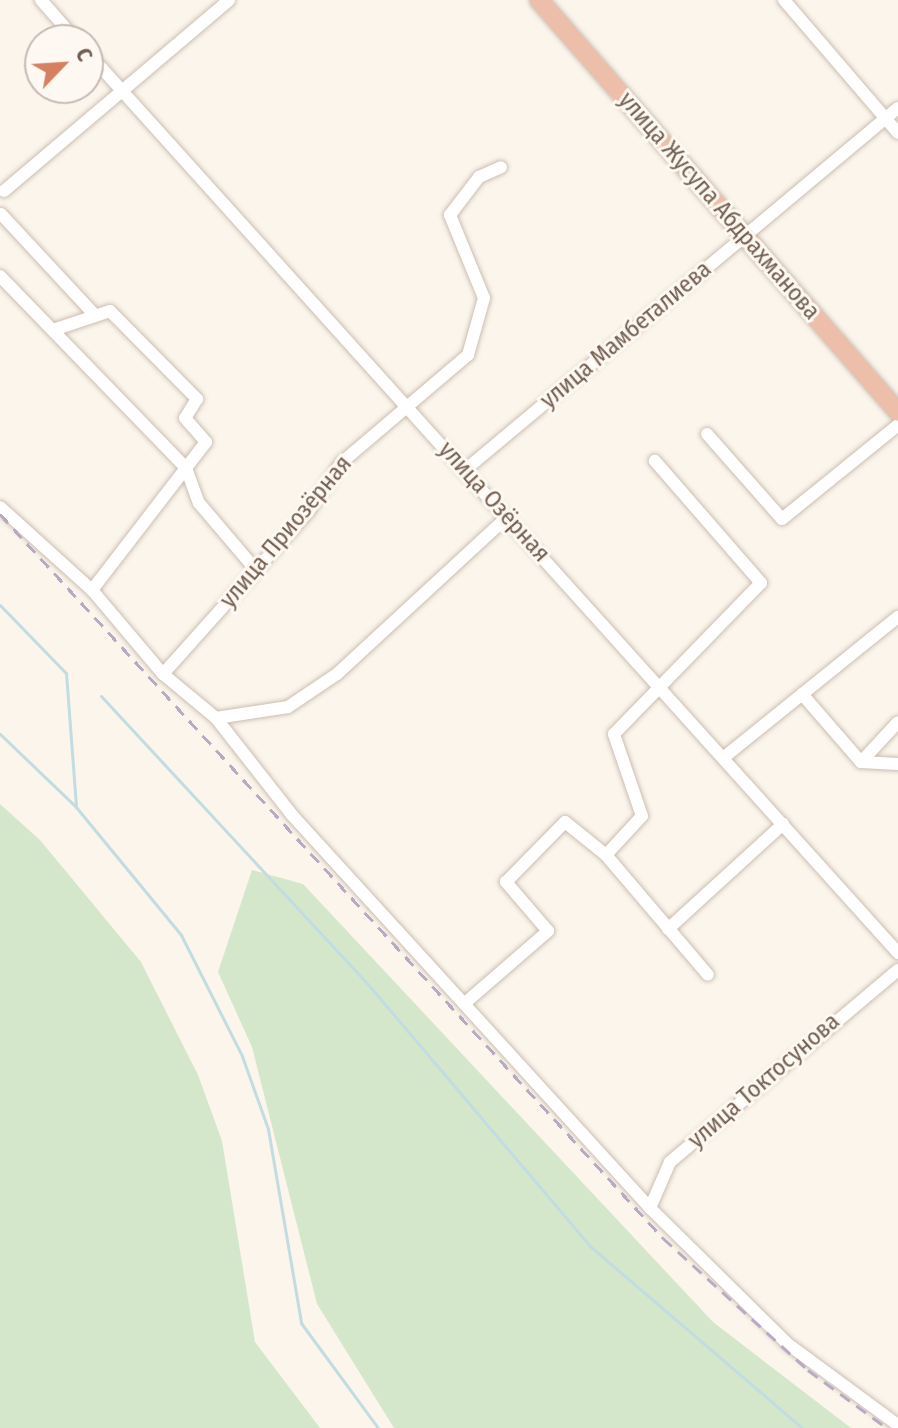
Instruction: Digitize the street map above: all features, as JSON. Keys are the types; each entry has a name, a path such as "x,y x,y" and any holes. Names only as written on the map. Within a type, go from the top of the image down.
{"highway":[{"name":"улица Жусупа Абдрахманова","path":"539,0 898,412"}],"street":[{"path":"41,0 62,24"},
{"path":"95,315 0,216 2,188 229,0"},
{"path":"784,0 898,133"},
{"name":"улица Озёрная","path":"104,71 898,953"},
{"name":"улица Мамбеталиева","path":"465,470 898,108"},
{"name":"улица Приозёрная","path":"163,674 256,570 341,463 468,355 480,326 484,298 450,215 479,177 501,167"},
{"path":"0,276 186,468 199,503 256,570"},
{"path":"53,330 110,311 197,399 185,418 206,442 92,590"},
{"path":"707,434 782,519 898,425"},
{"path":"606,855 642,816 614,734 656,683 761,583 655,461"},
{"path":"0,507 92,590 163,674 216,718 292,815 650,1208 789,1345 898,1425"},
{"path":"216,718 288,707 337,674 507,517"},
{"path":"723,758 898,617"},
{"path":"802,694 861,762 898,764"},
{"path":"861,762 898,722"},
{"path":"465,1003 548,931 506,882 565,822 606,855 708,975"},
{"path":"668,929 783,824"},
{"name":"улица Токтосунова","path":"650,1208 670,1162 898,970"}],"green space":[{"path":"0,804 40,840 141,962 198,1075 222,1141 255,1342 320,1428 0,1428"},
{"path":"252,870 303,884 713,1322 851,1428 394,1428 317,1304 252,1047 218,972"}],"waterway":[{"path":"0,605 66,673 76,806"},
{"path":"101,696 372,989 591,1247 802,1428"},
{"path":"0,734 76,807 181,935 242,1056 268,1129 301,1323 378,1428"}],"railway":[{"path":"0,514 663,1238 808,1370 887,1428"}]}
